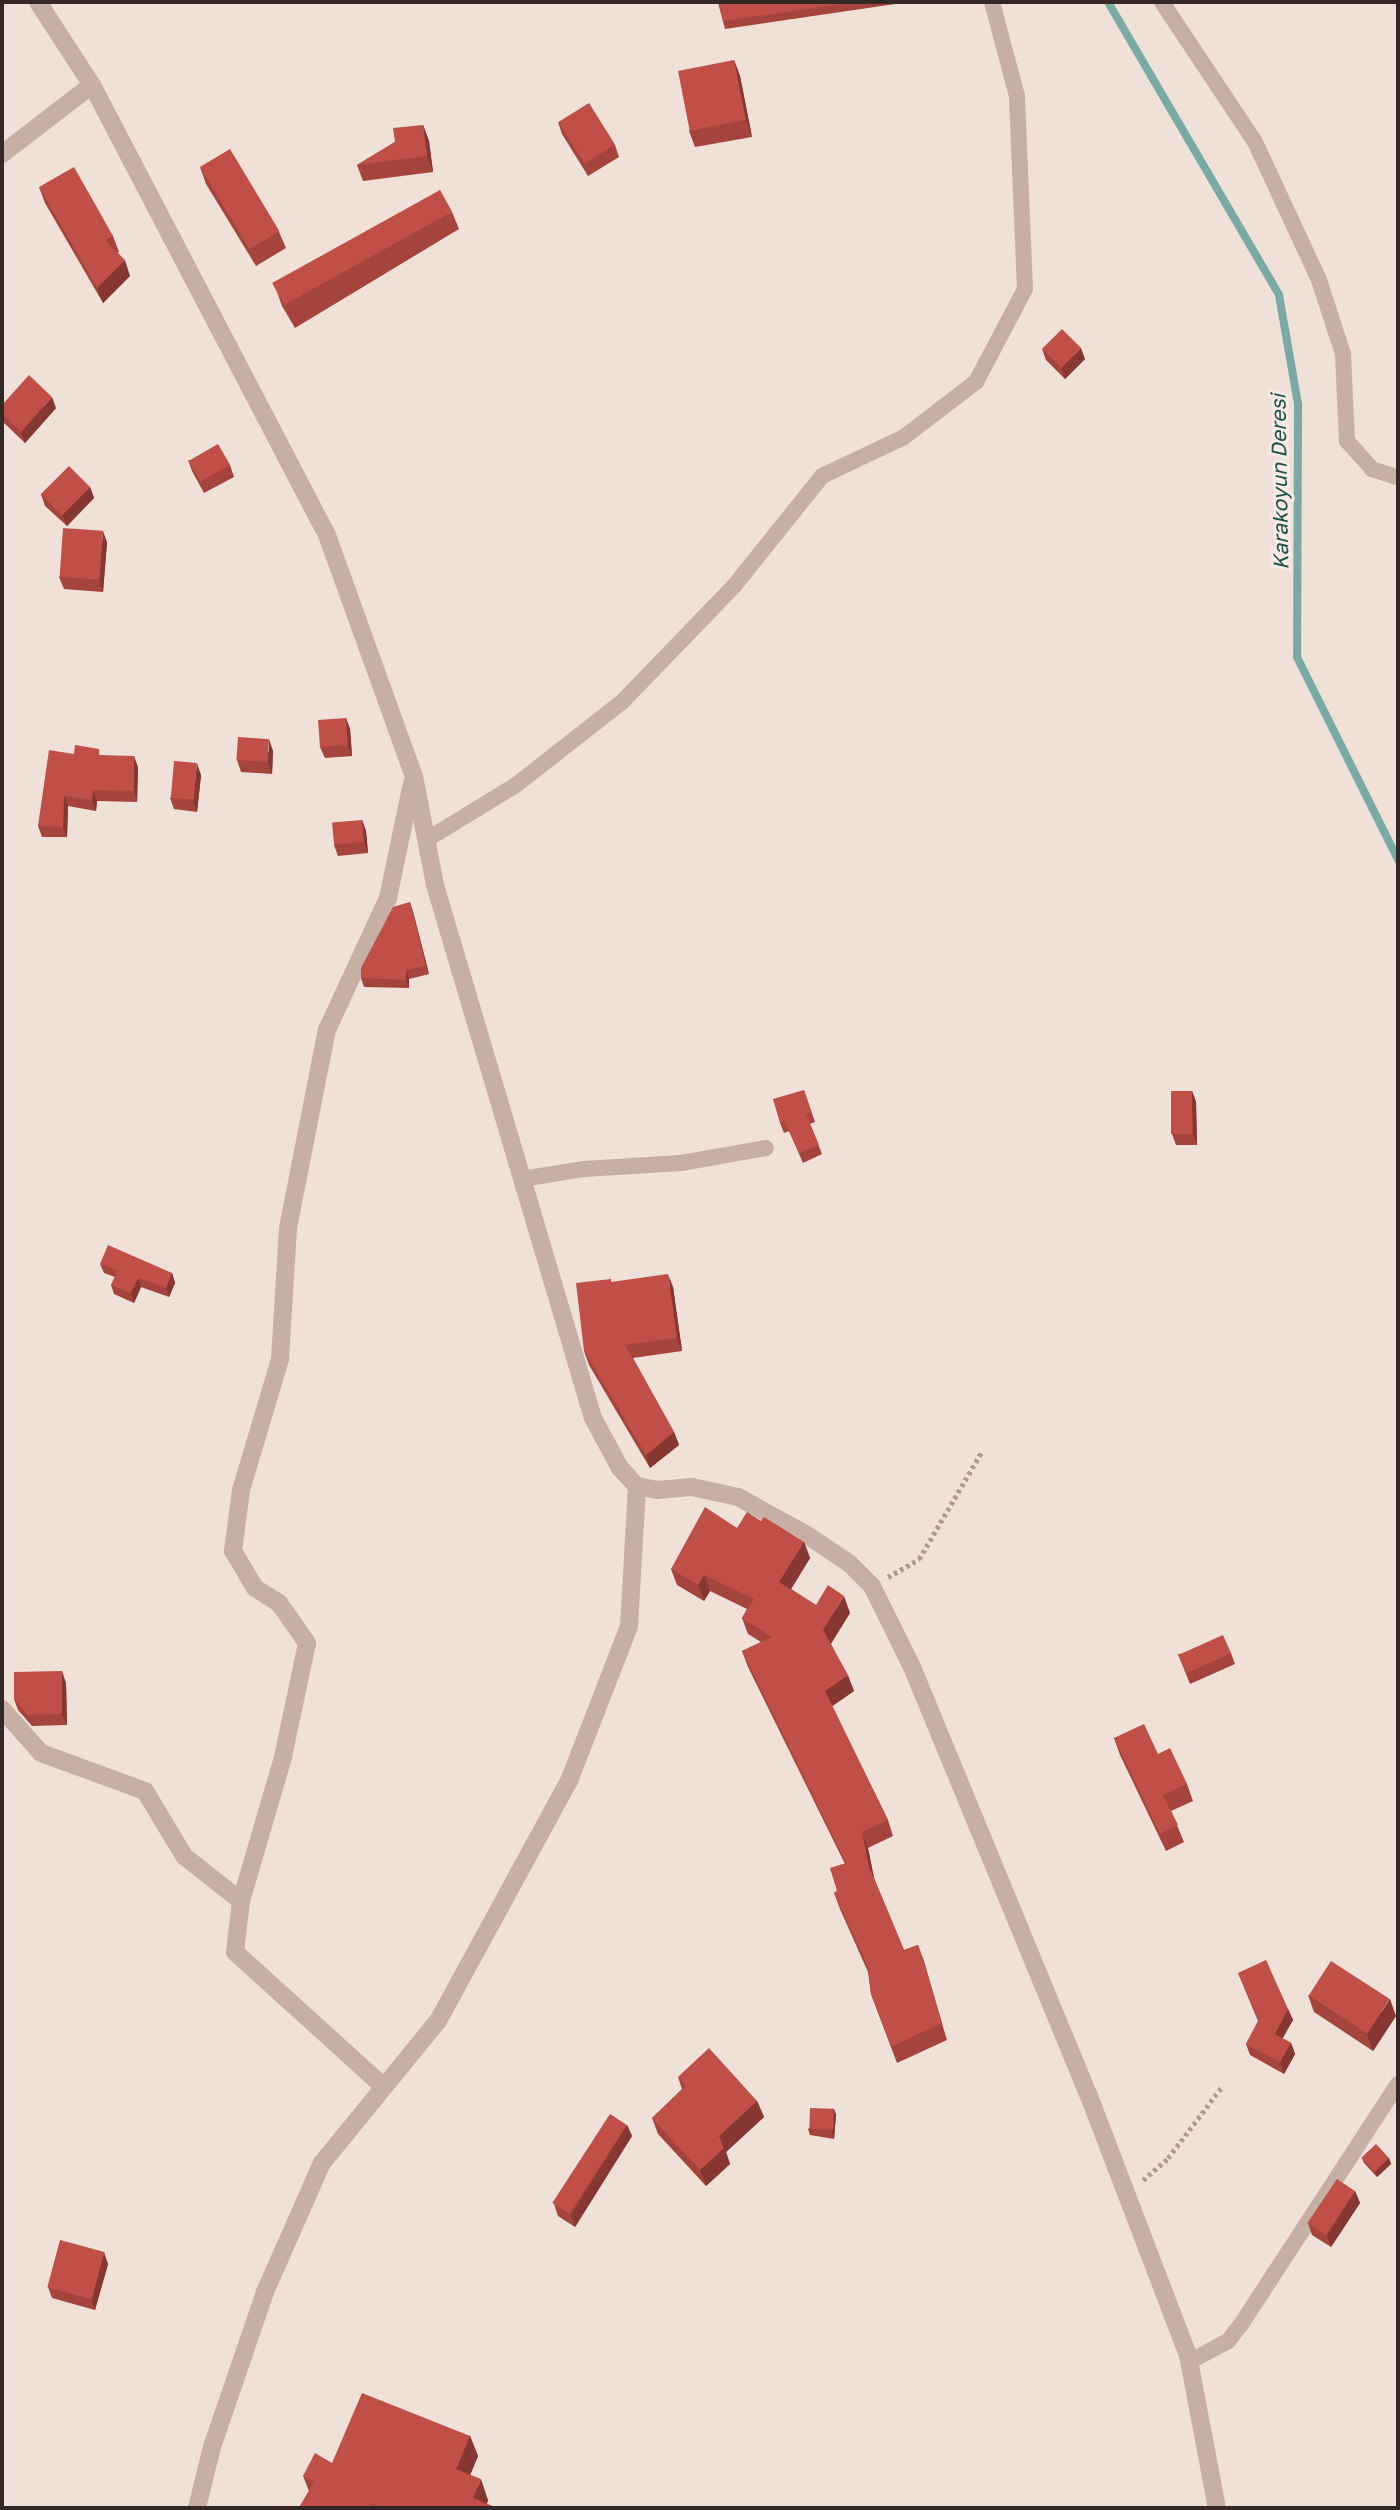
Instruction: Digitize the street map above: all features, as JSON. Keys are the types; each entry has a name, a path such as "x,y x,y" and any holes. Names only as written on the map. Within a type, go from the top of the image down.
{"street":[{"path":"38,2 92,85 327,535 414,776 435,885 593,1418 620,1468 637,1486 657,1490 692,1487 738,1497 807,1535 850,1564 872,1586 912,1667 1127,2194 1189,2362 1217,2508"},
{"path":"2,154 92,85"},
{"path":"384,2087 235,1952 241,1901 283,1757 307,1643 279,1603 255,1588 233,1551 241,1490 280,1359 288,1228 327,1030 388,898 414,776"},
{"path":"197,2508 212,2447 265,2292 323,2163 438,2021 569,1781 629,1626 637,1486"},
{"path":"2,1709 41,1753 145,1791 184,1856 241,1901"}],"lane":[{"path":"426,840 516,785 623,701 734,586 822,476 904,437 976,382 1026,289 1017,96 992,2"},
{"path":"1162,2 1255,142 1320,280 1343,354 1347,441 1373,469 1397,477"},
{"path":"522,1179 584,1169 681,1163 766,1148"},
{"path":"1189,2362 1228,2342 1398,2084"}],"path":[{"path":"872,1586 919,1559 982,1451"},
{"path":"1127,2194 1168,2158 1221,2088"}],"building":[{"path":"718,2 855,2 723,21"},
{"path":"734,60 746,120 690,131 678,71"},
{"path":"589,103 615,145 584,164 558,122"},
{"path":"423,125 427,156 357,165 395,142 393,128"},
{"path":"230,149 279,231 249,249 200,167"},
{"path":"74,167 113,236 105,240 125,260 97,288 39,187"},
{"path":"440,190 452,212 284,305 272,283"},
{"path":"1062,329 1081,348 1061,368 1042,349"},
{"path":"29,375 52,397 21,432 2,414 2,405"},
{"path":"218,444 230,465 201,482 189,461"},
{"path":"69,466 90,487 62,515 41,494"},
{"path":"63,528 103,531 99,580 60,577"},
{"path":"346,718 348,745 320,747 318,720"},
{"path":"238,737 269,739 267,762 236,760"},
{"path":"75,745 99,749 99,755 134,756 134,791 93,790 92,800 64,796 63,827 38,826 49,750 74,754"},
{"path":"174,761 197,763 194,800 171,798"},
{"path":"362,820 364,842 334,845 332,823"},
{"path":"410,902 426,966 406,970 406,980 361,978 361,968 393,907"},
{"path":"804,1090 811,1113 806,1114 819,1145 799,1153 785,1122 780,1123 773,1099"},
{"path":"1171,1091 1192,1091 1192,1134 1171,1134"},
{"path":"108,1245 172,1273 166,1288 138,1278 131,1293 111,1285 118,1270 100,1264"},
{"path":"668,1274 677,1338 625,1345 674,1432 646,1455 584,1351 576,1283 611,1279 611,1282"},
{"path":"705,1507 737,1528 747,1512 761,1521 764,1517 804,1542 779,1582 816,1605 828,1585 844,1596 823,1630 848,1675 825,1691 888,1820 862,1832 869,1867 904,1950 918,1945 942,2023 891,2047 871,1994 868,1967 834,1893 837,1891 830,1868 846,1863 742,1651 772,1637 742,1618 754,1599 704,1575 698,1585 671,1569"},
{"path":"1223,1635 1231,1653 1186,1673 1178,1655"},
{"path":"62,1671 62,1714 28,1715 14,1699 14,1672"},
{"path":"1144,1724 1158,1754 1170,1748 1187,1784 1163,1795 1178,1825 1160,1834 1114,1738"},
{"path":"1266,1960 1288,2009 1275,2034 1291,2043 1280,2062 1246,2044 1259,2020 1238,1973"},
{"path":"1331,1961 1390,1999 1367,2034 1309,1995"},
{"path":"709,2048 757,2101 719,2136 724,2148 700,2170 652,2118 686,2086 678,2077"},
{"path":"810,2108 834,2109 833,2130 809,2129"},
{"path":"610,2114 627,2125 569,2214 552,2203"},
{"path":"1376,2144 1389,2158 1374,2172 1361,2158"},
{"path":"1337,2179 1355,2191 1326,2235 1307,2223"},
{"path":"60,2240 104,2252 92,2299 47,2287"},
{"path":"362,2393 470,2436 456,2469 481,2479 473,2498 497,2508 383,2508 372,2504 370,2508 300,2506 314,2482 303,2476 315,2453 332,2463"}],"waterway":[{"name":"Karakoyun Deresi","path":"1108,2 1279,295 1298,404 1297,657 1398,860"}]}
